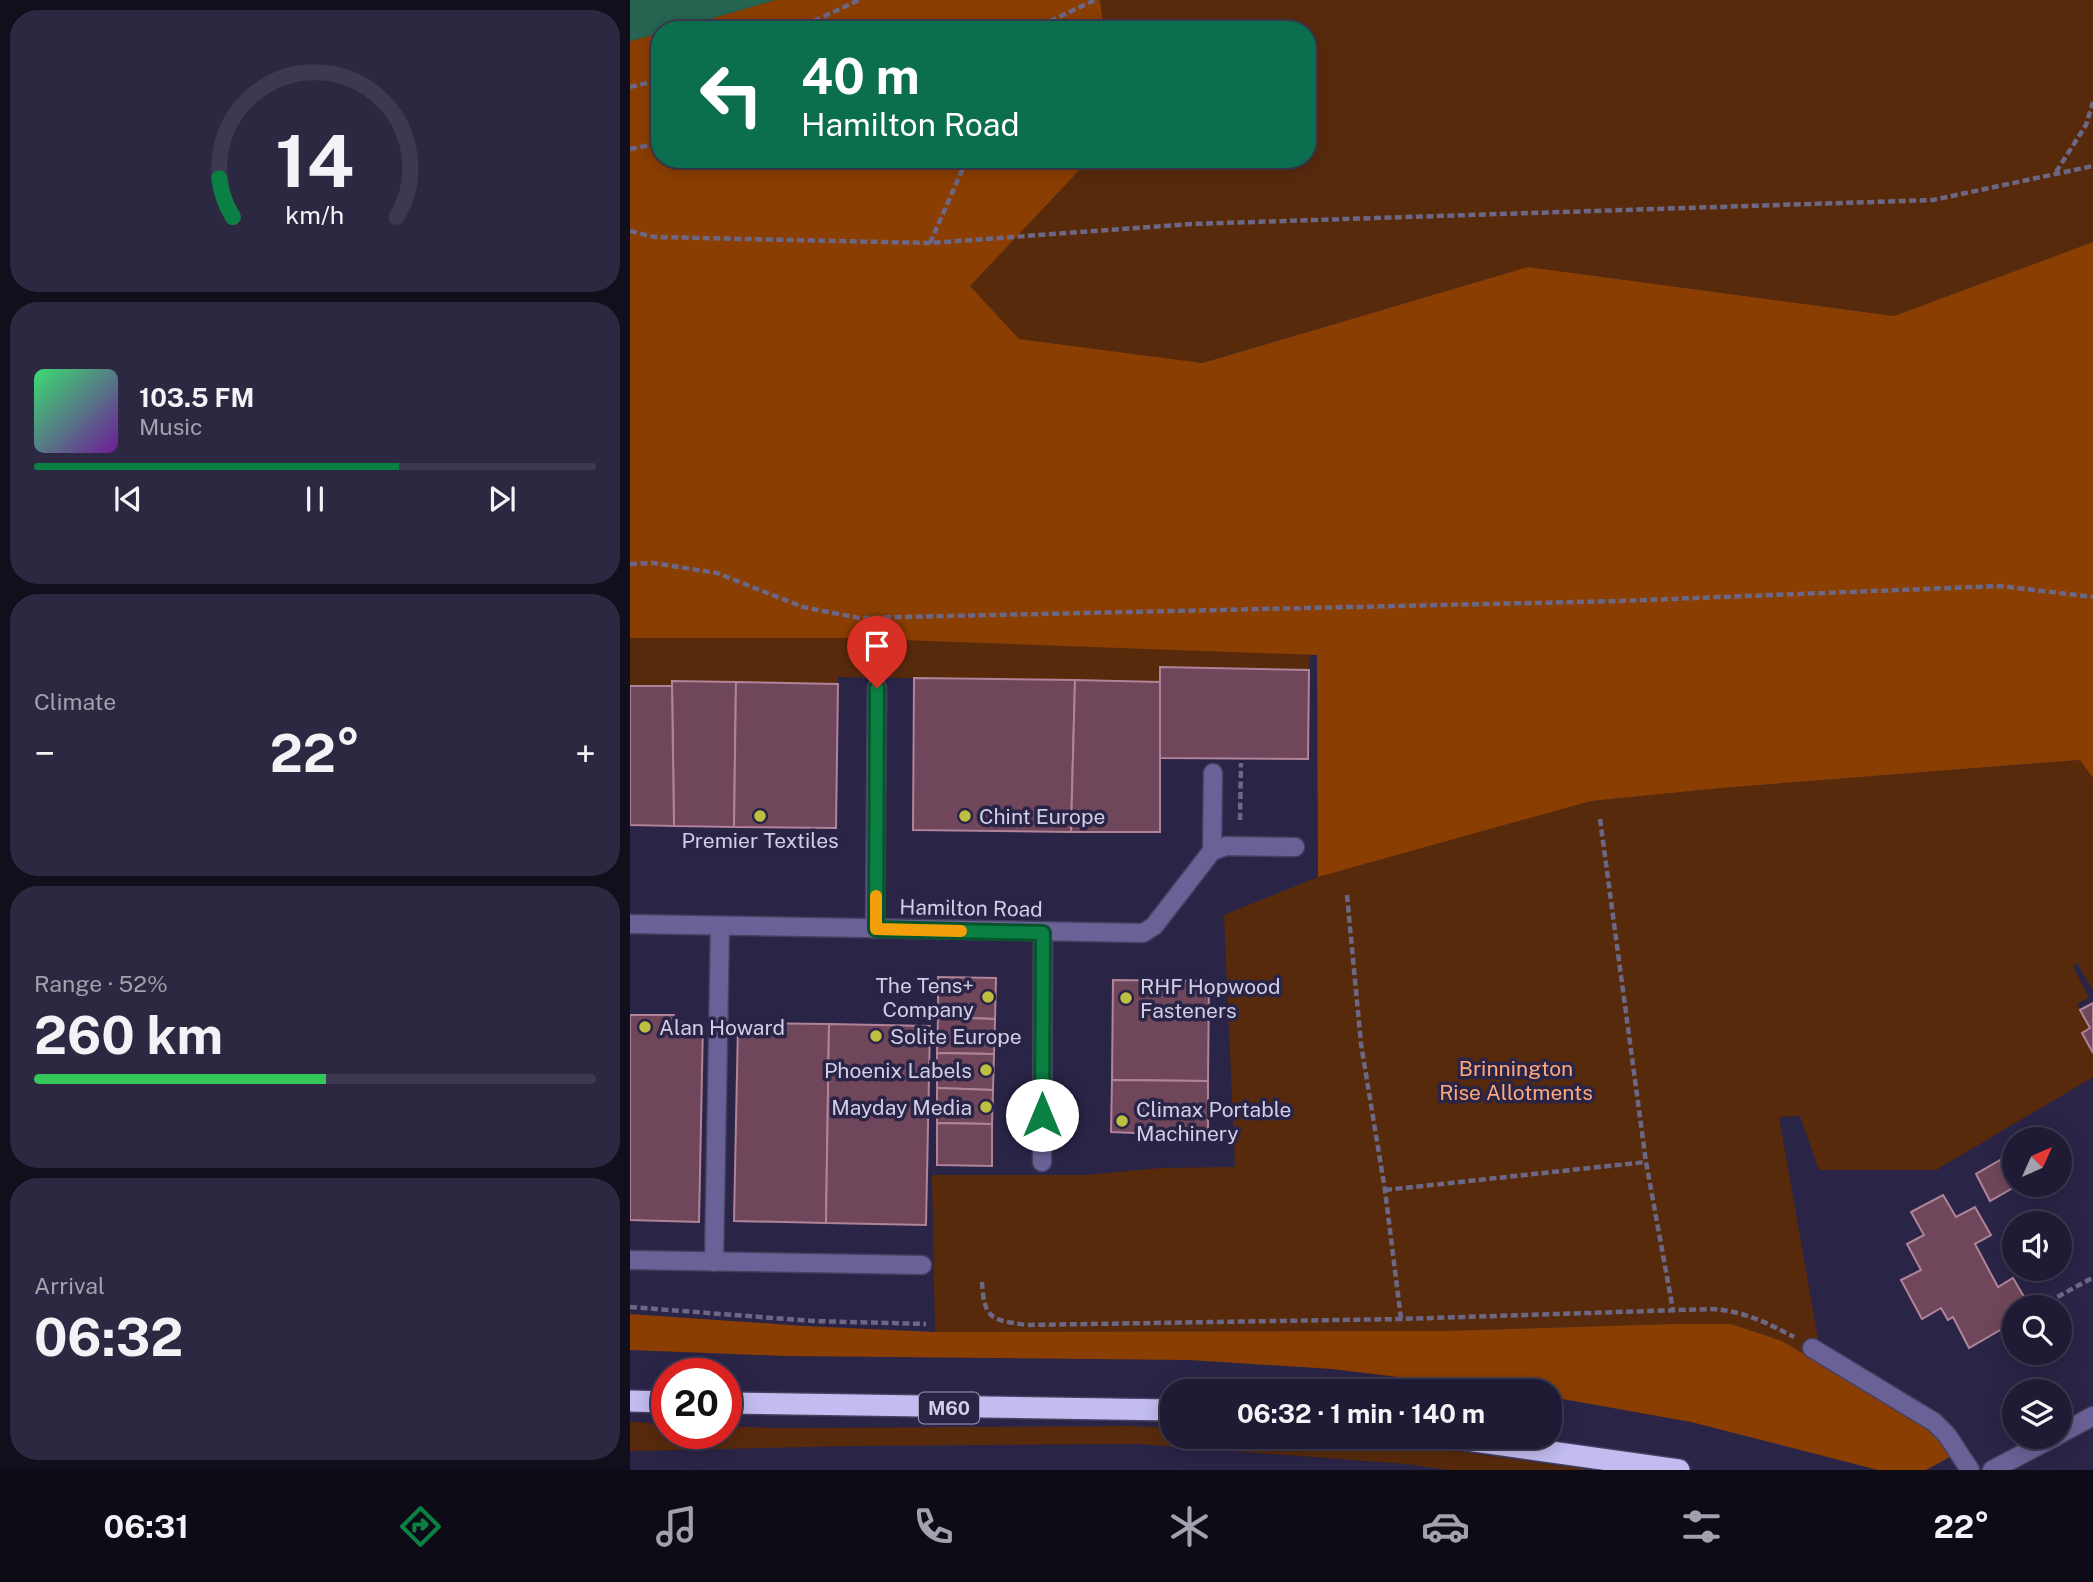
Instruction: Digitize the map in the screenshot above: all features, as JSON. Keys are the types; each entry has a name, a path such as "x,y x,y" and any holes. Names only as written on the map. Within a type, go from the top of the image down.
{"highway":[{"path":"630,1401 651,1402"},
{"name":"M60","path":"742,1403 1160,1410"},
{"path":"1531,1449 1679,1470"}],"street":[{"path":"876,929 877,688"},
{"path":"1213,773 1212,851 1226,846 1295,847"},
{"name":"Hamilton Road","path":"630,924 1143,933 1154,926 1212,851"},
{"path":"714,1262 720,926"},
{"path":"1042,1162 1043,933"},
{"path":"630,1260 922,1265"},
{"path":"1812,1348 1934,1422 1947,1435 1970,1470"},
{"path":"2072,1427 2093,1416"},
{"path":"1992,1470 2032,1449"}],"path":[{"path":"814,21 859,0"},
{"path":"1050,21 1095,0"},
{"path":"630,87 651,82"},
{"path":"2056,172 2086,125 2093,102"},
{"path":"630,149 651,145"},
{"path":"630,231 656,237 930,243 1191,224 1933,200 2093,166"},
{"path":"930,243 963,168"},
{"path":"630,564 653,563 717,573 803,607 859,618 1620,601 2000,586 2093,597"},
{"path":"1240,820 1241,763"},
{"path":"1600,819 1646,1162 1673,1310"},
{"path":"1348,895 1361,1044 1385,1190 1401,1319"},
{"path":"1385,1190 1646,1162"},
{"path":"2061,1295 2092,1278"},
{"path":"982,1282 984,1306 989,1315 1027,1325 1730,1310 1748,1315 1812,1348"},
{"path":"630,1307 813,1321 926,1324"}],"green space":[{"path":"1100,0 2093,0 2093,242 1894,316 1528,267 1201,363 1018,339 970,286 1081,168 1316,168 1316,21 1103,21"},
{"path":"630,638 844,638 1310,654 1309,670 1160,667 1160,682 838,677 838,684 672,682 672,686 630,686"},
{"name":"Brinnington Rise Allotments","path":"2081,760 2093,778 2093,990 2077,963 2073,967 2089,997 2077,1004 2090,1028 2082,1033 2093,1053 2093,1077 2009,1127 2002,1127 2002,1131 1936,1170 1819,1170 1800,1116 1779,1117 1818,1339 1808,1356 1782,1341 1731,1324 1442,1331 935,1332 932,1175 1085,1175 1161,1168 1235,1167 1224,915 1318,877 1591,801 1721,788"},
{"path":"630,1422 651,1423 651,1449 719,1449 630,1451"},
{"path":"742,1427 1160,1427 1160,1446 742,1448"},
{"path":"1205,1449 1430,1449 1590,1470 1449,1470 1406,1464"}],"shaded area":[{"path":"630,0 775,0 702,21 651,21 651,35 630,41"},
{"path":"775,0 1100,0 1103,21 702,21"},
{"path":"651,35 651,168 1081,168 970,286 1019,339 1202,363 1528,267 1894,316 2093,242 2093,778 2080,760 1591,801 1318,877 1317,655 844,638 630,638 630,41"},
{"path":"630,1314 935,1332 1442,1331 1731,1324 1782,1341 1924,1425 1939,1440 1950,1457 1926,1470 1878,1470 1691,1422 1562,1399 1562,1379 1414,1379 1332,1369 1190,1360 785,1356 630,1350"}],"building":[{"path":"1160,667 1309,670 1308,759 1160,758"},
{"path":"914,678 1075,680 1071,832 913,830"},
{"path":"1075,680 1160,682 1160,832 1071,832"},
{"path":"672,681 736,682 734,827 674,826"},
{"path":"736,682 838,684 836,828 734,827"},
{"path":"630,686 672,686 674,826 630,825"},
{"path":"938,977 996,978 995,1019 938,1017"},
{"path":"1113,980 1209,981 1208,1081 1112,1080"},
{"path":"2093,1003 2093,1053 2082,1033 2090,1028 2080,1010"},
{"path":"630,1015 674,1015 675,1022 703,1023 699,1222 630,1220"},
{"path":"938,1017 995,1019 994,1054 937,1053"},
{"path":"738,1023 829,1024 826,1223 734,1221"},
{"path":"829,1024 930,1026 926,1225 826,1223"},
{"path":"937,1053 994,1054 993,1090 937,1088"},
{"path":"1112,1080 1208,1081 1208,1136 1111,1132"},
{"path":"937,1088 993,1090 992,1124 937,1123"},
{"path":"937,1123 992,1124 992,1166 937,1165"},
{"path":"2002,1159 2002,1194 1990,1201 1976,1174"},
{"path":"1943,1195 1956,1217 1975,1207 1991,1235 1975,1244 1998,1287 2008,1281 2015,1281 2023,1295 2002,1295 2002,1329 1969,1348 1953,1317 1948,1320 1941,1308 1922,1319 1901,1280 1921,1270 1907,1244 1924,1235 1911,1212"}],"slow traffic":[{"path":"876,896 876,929 961,931"}],"place":[{"name":"Premier Textiles","path":"760,816"},
{"name":"Chint Europe","path":"965,816"},
{"name":"The Tens+ Company","path":"988,997"},
{"name":"RHF Hopwood Fasteners","path":"1126,998"},
{"name":"Alan Howard","path":"645,1027"},
{"name":"Solite Europe","path":"876,1036"},
{"name":"Phoenix Labels","path":"986,1070"},
{"name":"Mayday Media","path":"986,1107"},
{"name":"Climax Portable Machinery","path":"1122,1121"}],"route":[{"path":"877,688 876,929 1043,933 1042,1115"}]}
